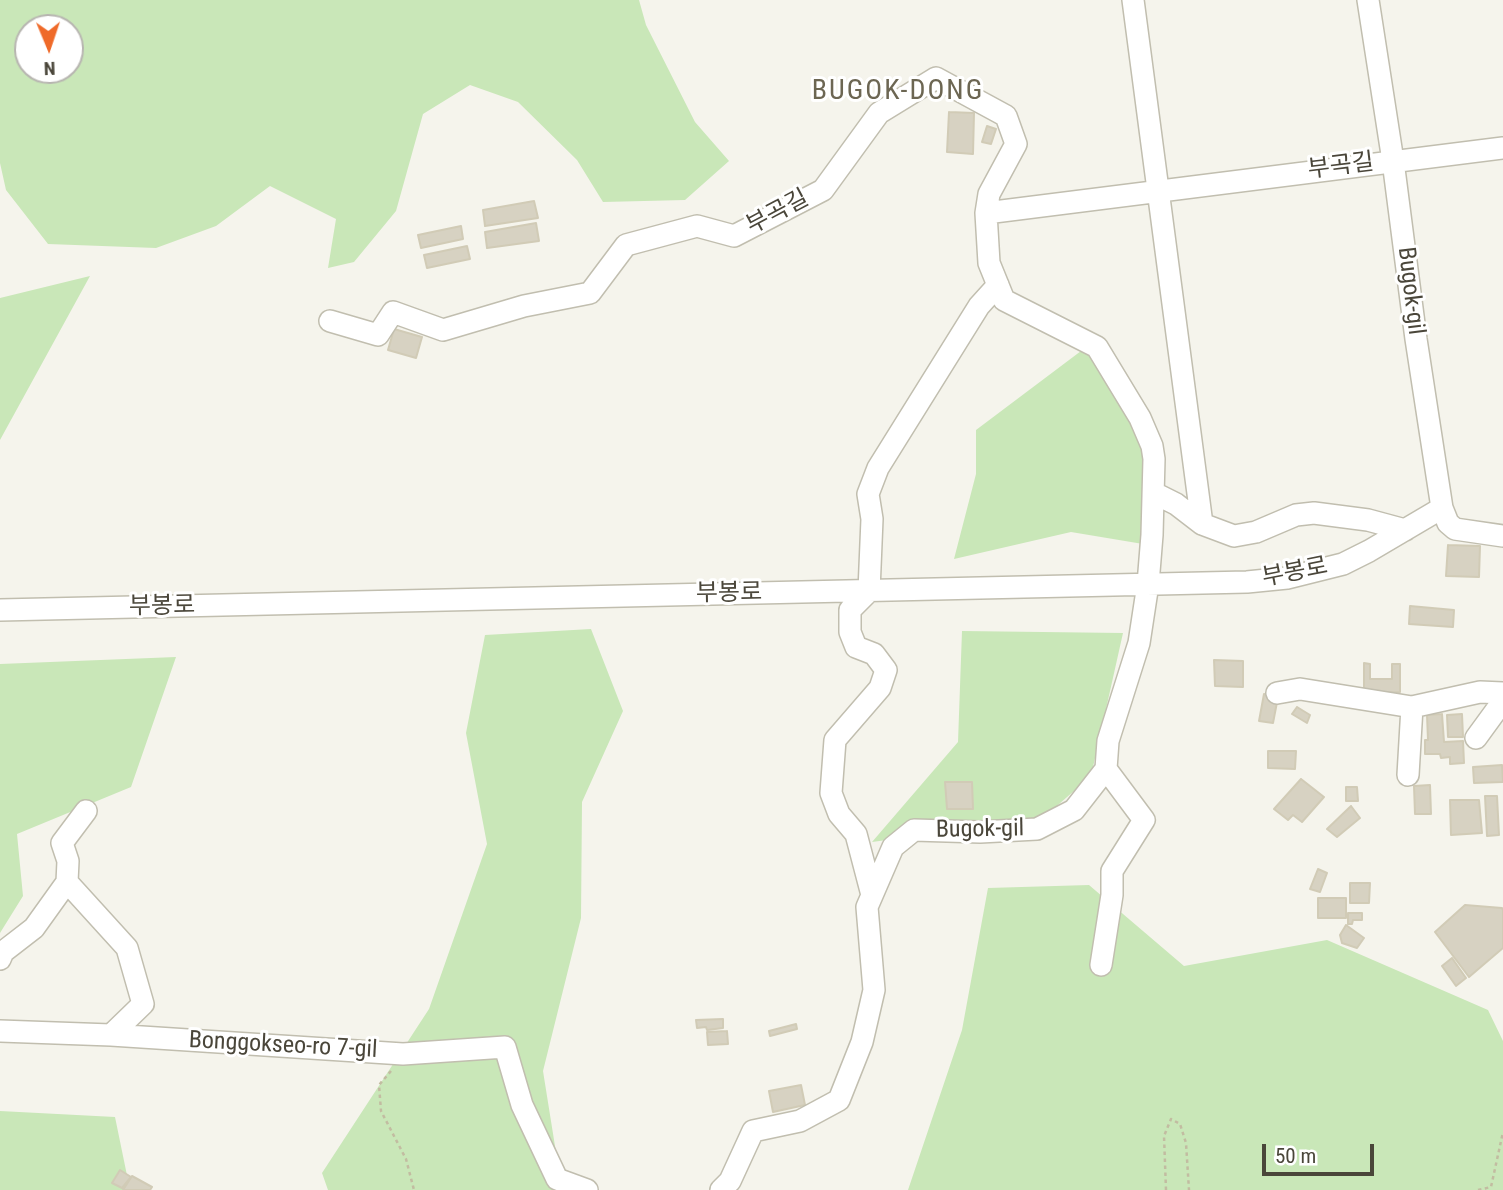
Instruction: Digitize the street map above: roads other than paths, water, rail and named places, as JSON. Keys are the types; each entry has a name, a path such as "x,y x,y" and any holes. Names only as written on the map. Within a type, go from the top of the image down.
{"street":[{"path":"1133,0 1202,524"},
{"name":"Bugok-gil","path":"1368,0 1394,161 1441,508"},
{"name":"부곡길","path":"330,321 378,335 393,312 443,330 524,306 590,293 626,245 697,226 734,236 823,190 879,113 936,78 1006,116 1016,144 989,194 986,213 1503,148"},
{"path":"986,213 989,263 1004,300 1097,347 1140,418 1152,446 1154,459 1148,584 1139,643 1108,741 1106,769 1144,820 1112,871 1112,895 1101,965"},
{"path":"872,895 856,834 838,814 831,793 835,740 880,688 886,670 874,654 856,647 850,632 850,610 869,591 872,519 868,494 878,468 979,306 998,285"},
{"path":"1154,493 1176,503 1202,524 1227,535 1241,536 1285,518 1314,513 1368,520 1405,530"},
{"path":"1441,508 1448,523 1455,529 1503,536"},
{"name":"부봉로","path":"0,610 1247,582 1287,578 1343,564 1441,508"},
{"path":"1277,693 1300,689 1412,707 1480,692 1503,694"},
{"path":"1476,738 1503,701"},
{"path":"1408,775 1412,707"},
{"name":"Bugok-gil","path":"721,1190 730,1181 753,1131 800,1121 839,1100 862,1042 874,990 867,907 893,847 914,830 980,832 1037,829 1074,810 1106,769"},
{"path":"0,958 3,952 34,928 67,882 68,861 62,843 86,811"},
{"path":"67,882 127,948 143,1004 111,1035"},
{"name":"Bonggokseo-ro 7-gil","path":"0,1031 111,1035 402,1054 505,1047 522,1105 557,1179 587,1190"}],"district":[{"name":"BUGOK-DONG","path":"898,92"}]}
